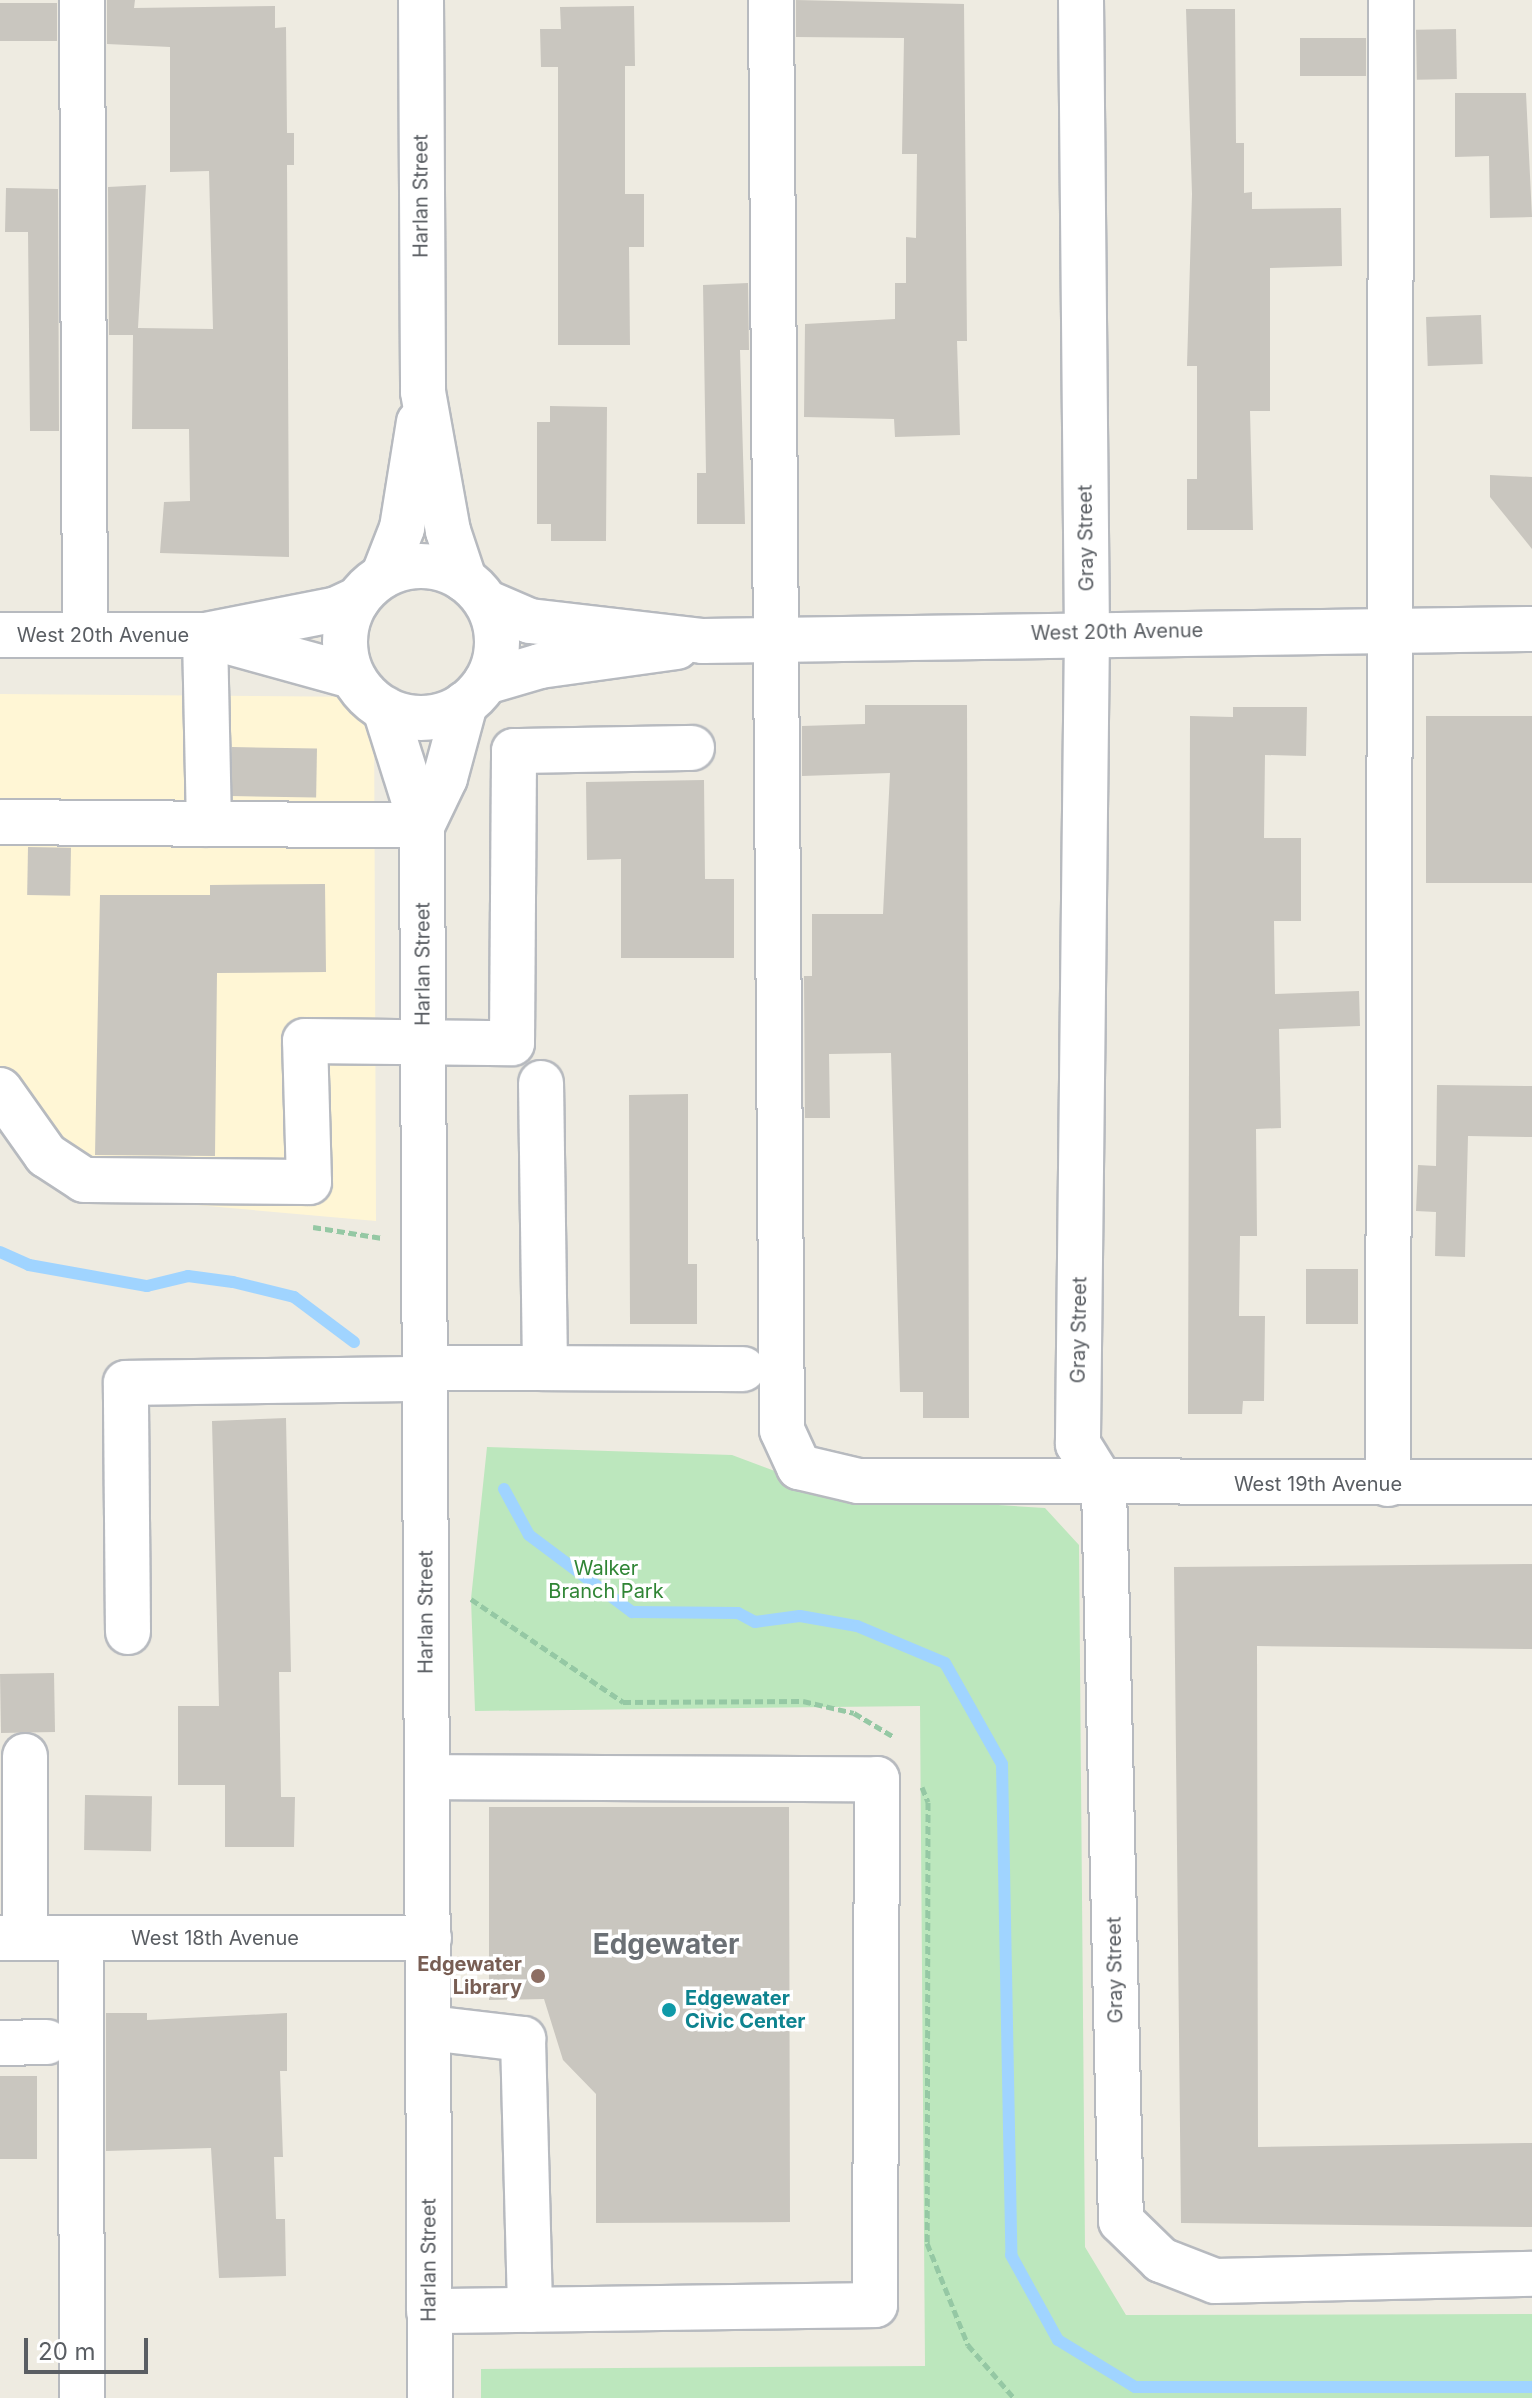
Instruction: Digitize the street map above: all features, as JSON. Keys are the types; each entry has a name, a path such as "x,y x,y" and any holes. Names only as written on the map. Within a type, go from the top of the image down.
{"street":[{"path":"82,0 85,634"},
{"name":"Harlan Street","path":"371,586 402,528 423,392 421,0"},
{"path":"771,0 776,640"},
{"name":"Gray Street","path":"1081,0 1087,632 1078,1444 1104,1486 1121,2221 1161,2260 1215,2281 1532,2274"},
{"path":"1388,1484 1394,629 1391,0"},
{"name":"Harlan Street","path":"423,392 448,531 476,591"},
{"path":"425,565 476,591 498,643 476,693 418,718 385,709 352,676 344,636 371,586 425,565"},
{"name":"West 20th Avenue","path":"0,635 205,635 337,609 371,586"},
{"name":"West 20th Avenue","path":"476,591 530,621 703,641 1087,632 1532,629"},
{"path":"205,635 209,824"},
{"name":"West 20th Avenue","path":"205,635 352,676"},
{"name":"West 19th Avenue","path":"776,640 782,1430 799,1467 858,1481 1104,1486 1532,1482"},
{"name":"West 20th Avenue","path":"476,693 540,666 629,658 703,641"},
{"name":"Harlan Street","path":"422,826 445,778 476,693"},
{"name":"Harlan Street","path":"385,709 422,826 430,2398"},
{"path":"0,1090 46,1155 84,1180 309,1182 305,1041 512,1043 514,751 692,748"},
{"path":"0,822 422,826"},
{"path":"541,1083 545,1368"},
{"path":"128,1632 126,1383 545,1368 743,1369"},
{"path":"13,1938 25,1756"},
{"path":"428,1777 877,1779 875,2305 429,2311"},
{"name":"West 18th Avenue","path":"13,1938 429,1938"},
{"path":"81,1938 82,2398"},
{"path":"429,2028 523,2039 530,2310"},
{"path":"0,2043 47,2042"}],"shaded area":[{"path":"0,694 374,697 376,1221 60,1193 0,1119"}],"green space":[{"name":"Walker Branch Park","path":"487,1447 732,1455 839,1495 1045,1508 1079,1545 1085,2247 1126,2315 1532,2314 1532,2398 481,2398 481,2369 925,2366 920,1706 475,1711 471,1599"}],"building":[{"path":"107,0 135,0 134,8 275,6 275,28 286,27 287,133 294,133 294,165 287,165 289,557 160,553 164,502 190,501 189,429 132,429 133,335 109,335 108,187 146,185 138,328 213,329 209,171 170,172 170,47 107,44"},
{"path":"796,0 964,4 967,341 957,341 960,435 895,437 894,419 804,417 805,324 895,319 895,283 906,283 906,237 916,238 917,154 902,154 904,38 796,37"},
{"path":"0,3 57,3 57,41 0,41"},
{"path":"634,6 635,66 625,66 625,194 644,194 644,247 629,247 630,345 558,345 558,67 541,67 540,29 561,29 560,7"},
{"path":"1186,9 1235,9 1236,143 1244,143 1244,193 1252,192 1252,209 1341,208 1342,266 1270,268 1270,411 1250,411 1253,530 1187,530 1187,479 1197,479 1197,366 1187,366 1192,194"},
{"path":"1456,29 1457,79 1417,80 1416,30"},
{"path":"1300,38 1366,38 1366,76 1300,76"},
{"path":"1455,93 1526,93 1532,217 1490,218 1489,156 1455,157"},
{"path":"6,188 58,189 59,431 30,431 28,232 5,232"},
{"path":"748,283 749,350 740,350 745,524 697,524 697,473 706,473 703,285"},
{"path":"1481,315 1483,364 1428,366 1426,317"},
{"path":"550,406 607,407 606,541 551,541 551,524 537,524 537,422 550,422"},
{"path":"1490,475 1532,477 1532,549 1490,497"},
{"path":"865,705 967,705 969,1418 923,1418 923,1392 900,1392 891,1053 829,1054 830,1118 805,1118 804,976 812,976 812,914 883,914 890,773 802,776 802,726 865,724"},
{"path":"1233,707 1307,707 1306,756 1265,755 1264,838 1301,838 1301,921 1274,921 1275,994 1359,991 1360,1026 1279,1029 1281,1128 1256,1129 1257,1236 1240,1236 1239,1316 1265,1316 1264,1401 1243,1401 1242,1414 1188,1414 1190,716 1233,717"},
{"path":"1426,716 1532,716 1532,883 1426,883"},
{"path":"232,747 317,748 316,797 231,796"},
{"path":"704,780 705,879 734,879 734,958 621,958 621,859 587,860 586,782"},
{"path":"28,847 71,848 70,896 27,895"},
{"path":"325,884 326,972 217,973 215,1156 95,1155 100,895 210,895 210,885"},
{"path":"1437,1085 1532,1086 1532,1137 1468,1136 1465,1257 1435,1256 1436,1212 1416,1211 1418,1165 1436,1166"},
{"path":"688,1094 688,1264 697,1264 697,1324 630,1324 629,1095"},
{"path":"1306,1269 1358,1269 1358,1324 1306,1324"},
{"path":"286,1418 291,1672 279,1672 281,1797 295,1797 294,1847 225,1847 225,1785 178,1785 178,1706 219,1706 212,1421"},
{"path":"1532,1564 1532,1649 1257,1646 1258,2147 1532,2143 1532,2227 1181,2223 1174,1567"},
{"path":"54,1673 55,1732 1,1733 0,1674"},
{"path":"85,1795 152,1796 151,1851 84,1850"},
{"name":"Edgewater Civic Center","path":"489,1807 789,1807 790,2222 596,2223 596,2094 563,2060 544,1999 489,2000"},
{"path":"106,2013 147,2013 147,2020 287,2013 287,2071 280,2071 283,2157 274,2157 276,2219 285,2219 286,2276 219,2278 211,2148 106,2151"},
{"path":"0,2076 37,2076 37,2159 0,2159"}],"waterway":[{"path":"0,1252 29,1265 147,1286 188,1276 233,1282 294,1297 354,1342"},
{"path":"504,1489 529,1535 632,1612 738,1613 755,1622 800,1616 857,1626 945,1663 1002,1764 1011,2255 1058,2340 1135,2387 1532,2387"}],"place":[{"name":"Edgewater Library","path":"538,1976"},
{"name":"Edgewater Civic Center","path":"669,2010"}],"district":[{"name":"Edgewater","path":"666,1944"}]}
